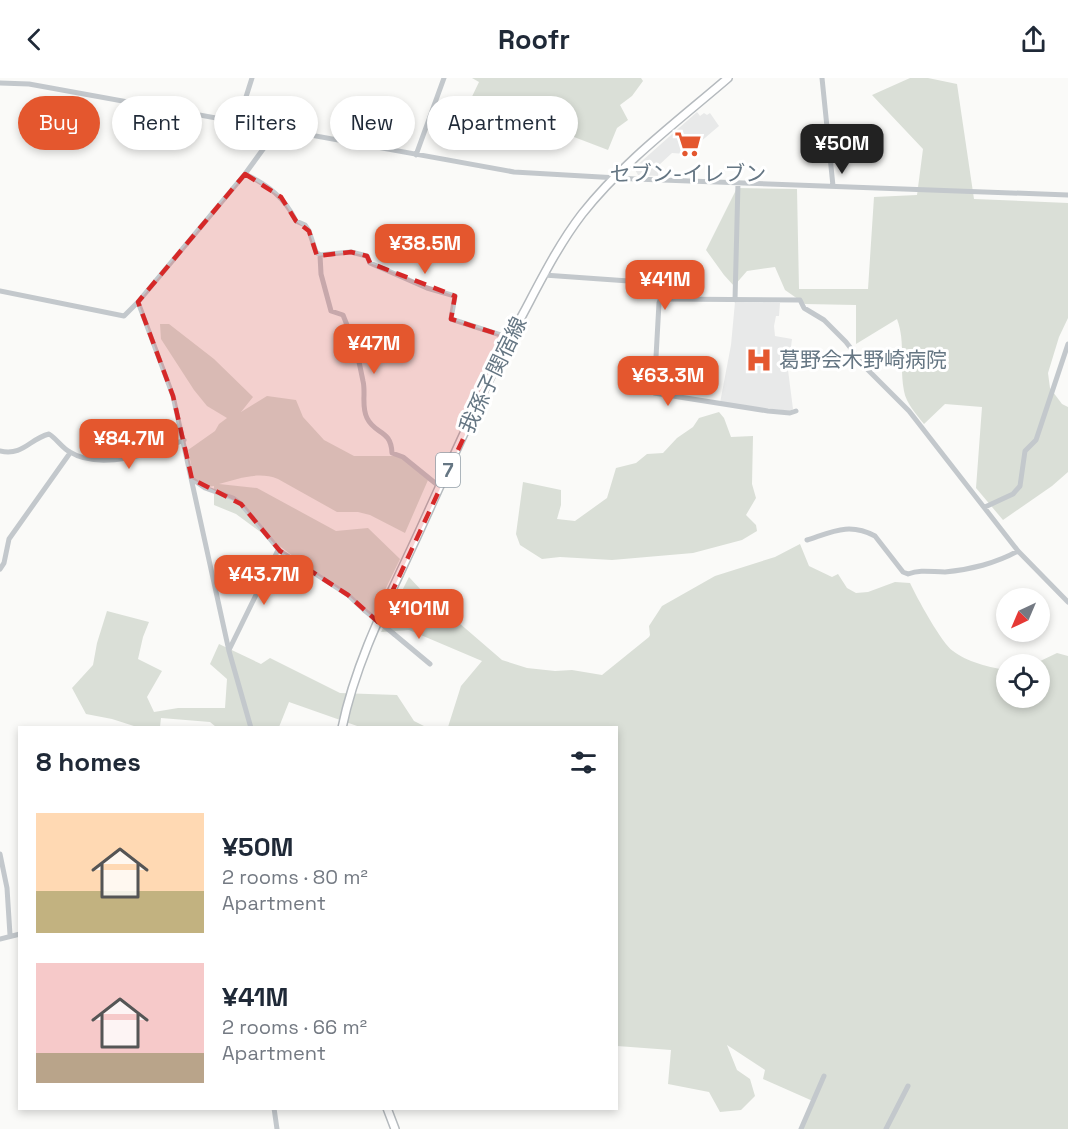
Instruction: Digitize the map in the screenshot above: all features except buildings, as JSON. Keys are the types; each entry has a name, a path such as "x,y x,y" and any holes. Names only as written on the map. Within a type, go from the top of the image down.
{"main road":[{"name":"我孫子関宿線","path":"343,726 358,673 375,627 510,338 544,274 576,223 615,177 728,78"},
{"path":"388,1110 395,1129"}],"street":[{"path":"246,96 252,78"},
{"path":"416,155 444,78"},
{"path":"822,78 832,186"},
{"path":"0,83 28,81 214,117"},
{"path":"318,137 514,172 1068,195"},
{"path":"0,291 124,316 245,174 262,150"},
{"path":"245,174 266,185 285,202 296,221 305,225 309,231 316,252 320,255 321,274 331,311 343,315 353,339 364,385 364,406 367,418 390,439 392,453 404,457 440,487"},
{"path":"735,300 738,183"},
{"path":"320,255 351,252 367,256 370,263 427,288 455,296 451,319 510,338"},
{"path":"544,274 657,283 659,285 661,298 654,393 768,411 789,413 796,411"},
{"path":"661,298 800,300 804,308 824,320 846,342 865,367 909,411 1018,551 1068,602"},
{"path":"138,302 173,396 229,651 250,726"},
{"path":"985,507 1013,494 1020,486 1025,451 1036,440 1068,344"},
{"path":"0,452 9,453 22,450 41,436 49,434 70,453 92,459 134,458 184,440"},
{"path":"0,569 4,563 9,538 70,453"},
{"path":"192,479 205,488 233,498 241,504 278,550 348,595 430,664"},
{"path":"807,540 846,528 868,532 875,536 903,572 908,574 916,571 944,572 963,569 998,560 1018,551"},
{"path":"229,651 278,550"},
{"path":"0,854 7,888 10,935"},
{"path":"0,939 18,934"},
{"path":"801,1129 824,1076"},
{"path":"886,1129 908,1086"},
{"path":"274,1110 277,1129"}],"highlighted area":[{"path":"245,174 281,197 296,221 309,231 317,256 351,252 367,256 370,263 455,296 451,319 510,338 378,622 348,595 280,551 241,504 192,479 173,396 138,302"}],"shaded area":[{"path":"472,78 641,78 643,81 632,96 620,105 628,120 617,128 608,150 578,139 578,96 472,96 479,82"},
{"path":"910,78 928,78 957,84 974,199 1068,203 1068,318 1059,337 1048,373 1050,388 1062,404 1068,407 1068,472 1003,520 976,488 982,407 945,404 924,424 905,395 901,337 897,319 856,344 856,305 805,304 785,290 775,267 747,271 734,286 706,250 737,188 797,189 799,289 868,289 874,197 917,195 923,149 872,95"},
{"path":"697,112 700,116 710,113 719,126 686,154 672,153 659,165 658,176 638,175 634,168"},
{"name":"葛野会木野崎病院","path":"735,302 780,303 779,316 776,316 774,326 775,336 792,339 788,370 793,409 791,411 720,403 731,345"},
{"path":"160,324 169,324 214,359 253,397 241,412 267,396 296,400 303,417 324,440 354,456 399,456 428,480 405,533 370,515 358,512 337,512 271,477 248,477 219,484 257,488 336,531 368,528 400,559 373,615 236,514 214,505 214,486 207,487 194,478 188,450 215,431 219,424 227,418 207,406 194,390 161,339"},
{"path":"719,412 724,418 731,437 753,436 752,484 756,498 746,515 756,525 757,531 742,540 693,553 612,560 560,557 542,559 520,545 516,534 523,482 561,490 561,505 557,519 575,521 607,498 616,468 636,463 647,454 663,453 677,438 693,427 699,418"},
{"path":"800,544 809,566 832,577 838,574 847,588 856,593 868,592 895,582 910,583 948,647 964,658 996,668 996,708 1050,708 1050,656 1057,653 1068,656 1068,1129 802,1129 815,1102 763,1079 765,1070 727,1045 737,1070 750,1079 755,1096 741,1110 720,1112 709,1092 668,1084 671,1050 618,1046 618,726 448,726 461,686 482,661 409,630 381,632 409,577 502,660 527,668 572,670 602,675 649,637 649,626 662,606 715,576 775,557"},
{"path":"107,611 149,622 138,659 162,671 147,697 154,712 178,708 225,708 227,679 210,664 219,644 261,664 270,658 340,693 397,695 414,721 424,726 357,726 289,702 279,726 215,726 210,722 161,718 160,726 134,726 86,714 72,688 93,665"}],"place":[{"name":"セブン-イレブン","path":"688,144"},
{"name":"葛野会木野崎病院","path":"759,360"}]}
